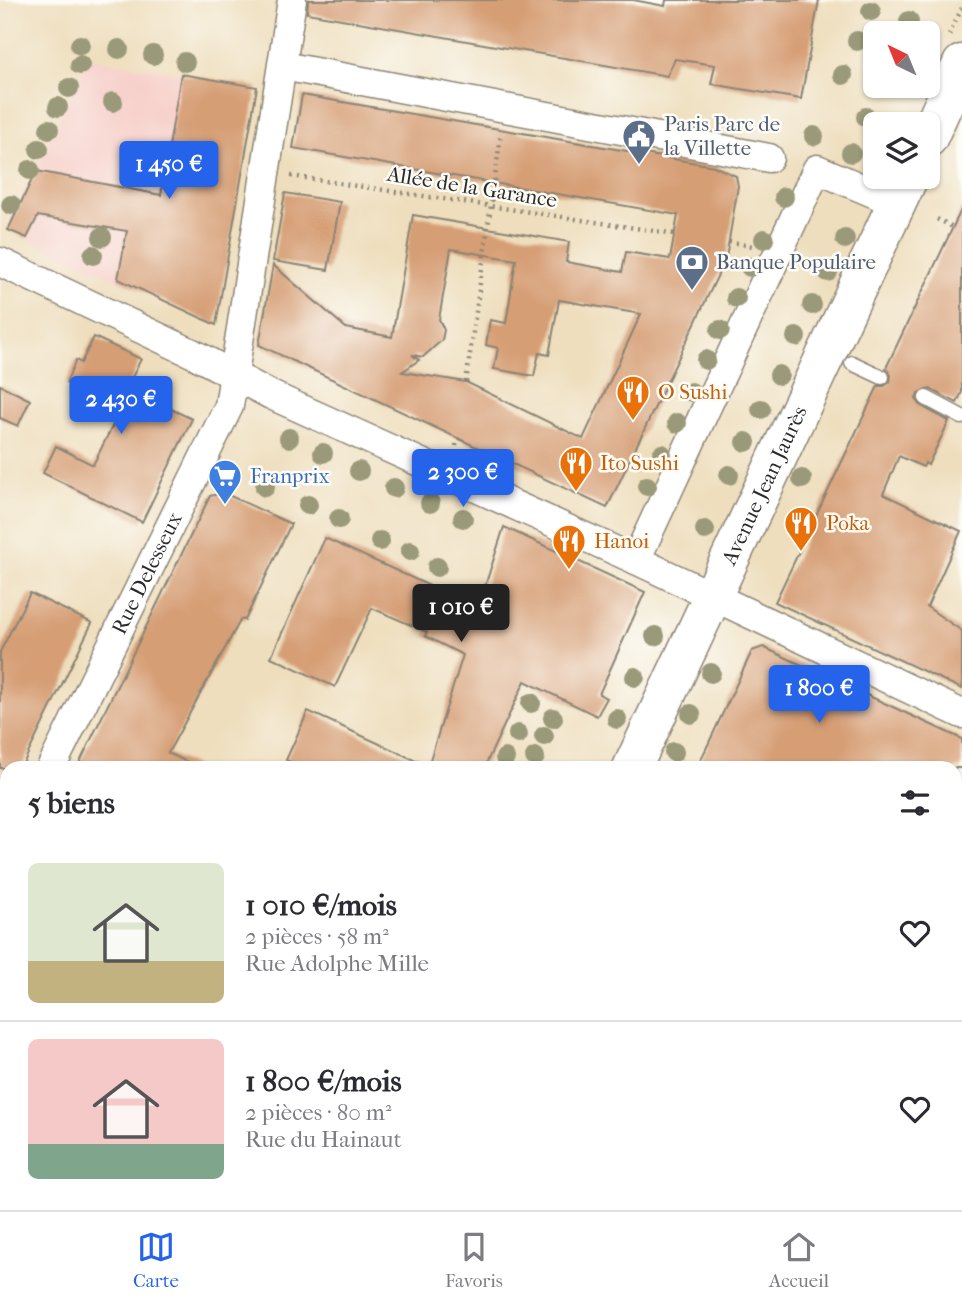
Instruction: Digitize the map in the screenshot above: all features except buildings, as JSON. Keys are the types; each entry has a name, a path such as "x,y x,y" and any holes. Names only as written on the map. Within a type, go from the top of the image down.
{"main road":[{"path":"940,112 962,64"},
{"name":"Avenue Jean Jaurès","path":"635,761 903,190"}],"street":[{"name":"Rue Delesseux","path":"54,761 229,406 236,377 237,342 283,66 286,4"},
{"path":"283,66 769,159"},
{"name":"Avenue Jean Jaurès","path":"636,560 817,169 903,190"},
{"path":"0,262 271,396 636,560 713,599 962,714"}],"lane":[{"path":"852,363 882,377"},
{"path":"926,398 962,416"}],"path":[{"path":"466,382 504,108"},
{"name":"Allée de la Garance","path":"265,173 675,234"},
{"path":"937,219 953,227"},
{"path":"729,242 754,246"},
{"path":"456,446 457,437"}],"shaded area":[{"path":"88,58 257,87 216,325 8,230"}],"place":[{"name":"Paris Parc de la Villette","path":"639,166"},
{"name":"Banque Populaire","path":"692,292"},
{"name":"O Sushi","path":"633,422"},
{"name":"Ito Sushi","path":"576,493"},
{"name":"Franprix","path":"225,506"},
{"name":"Poka","path":"801,553"},
{"name":"Hanoi","path":"569,571"}]}
